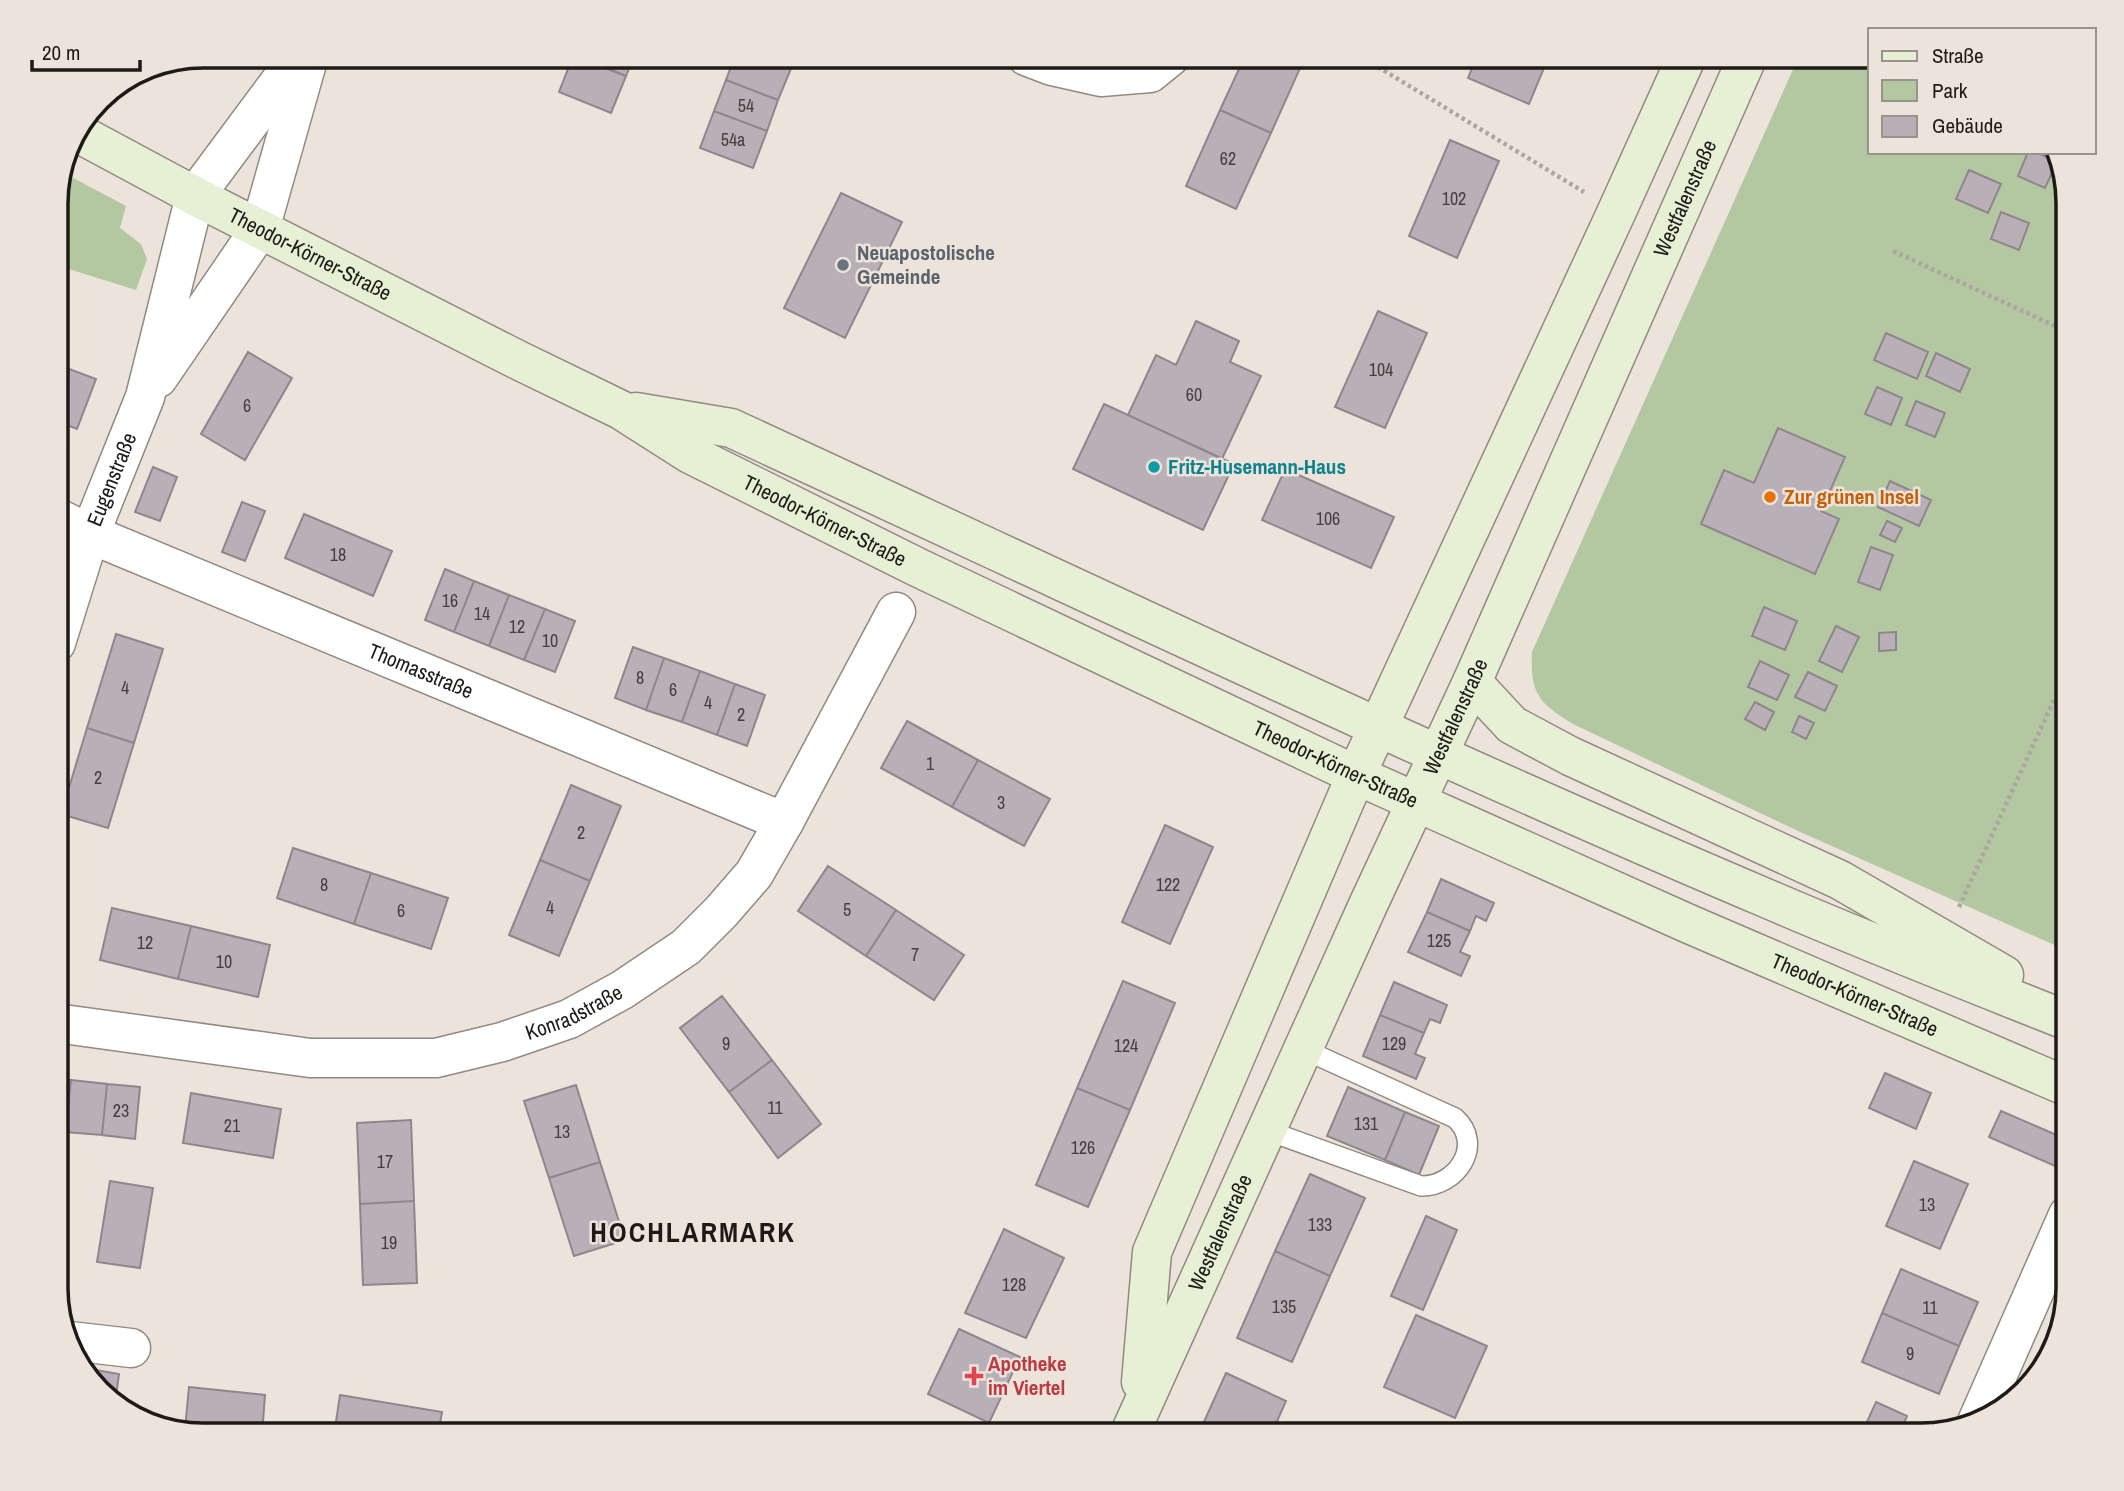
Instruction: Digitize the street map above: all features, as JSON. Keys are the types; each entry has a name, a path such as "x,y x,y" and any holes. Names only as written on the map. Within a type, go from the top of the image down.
{"main road":[{"name":"Westfalenstraße","path":"1134,1423 1152,1252 1356,775 1682,68"},
{"name":"Westfalenstraße","path":"1134,1423 1472,682 1743,68"},
{"name":"Theodor-Körner-Straße","path":"86,137 195,196 621,410 690,454 816,517 1356,775 1689,924 2056,1082"},
{"name":"Theodor-Körner-Straße","path":"621,410 731,428 1439,755 1769,900 2056,1016"},
{"path":"1472,682 1512,725 1570,755 1840,880 2056,1006"}],"street":[{"path":"195,196 290,68"},
{"name":"Eugenstraße","path":"145,397 260,229 306,68"},
{"path":"1061,68 1101,77 1150,73 1156,68"},
{"name":"Eugenstraße","path":"69,601 90,534 145,397 195,196"},
{"name":"Thomasstraße","path":"69,524 784,822"},
{"name":"Konradstraße","path":"69,1025 310,1058 436,1058 502,1042 569,1019 622,990 686,947 754,874 896,612"},
{"path":"1984,1407 2056,1242"},
{"path":"80,1342 131,1348"}],"lane":[{"path":"1266,1130 1420,1186 1442,1182 1455,1172 1466,1156 1469,1138 1455,1118 1303,1049"}],"path":[{"path":"1380,68 1617,211"},
{"path":"1893,251 2056,326"},
{"path":"1945,939 2056,695"}],"green space":[{"path":"1794,68 1868,68 1868,154 2046,154 2055,186 2056,204 2056,946 1798,831 1575,725 1553,711 1539,696 1533,678 1532,652"},
{"path":"71,177 126,206 120,228 141,244 147,259 136,290 69,269"}],"building":[{"path":"568,68 605,68 626,76 611,113 559,92"},
{"path":"606,68 629,68 626,76"},
{"path":"730,68 791,68 778,100 726,80"},
{"path":"1239,68 1300,68 1271,133 1220,110"},
{"path":"1472,68 1544,68 1529,104 1468,78"},
{"path":"726,80 778,100 767,131 714,111"},
{"path":"1220,110 1271,133 1236,209 1186,186"},
{"path":"714,111 767,131 753,168 700,148"},
{"path":"1450,140 1499,161 1457,258 1409,236"},
{"path":"2027,154 2047,157 2052,173 2045,188 2018,176"},
{"path":"1969,170 2001,184 1988,213 1956,199"},
{"name":"Neuapostolische Gemeinde","path":"841,193 902,222 845,338 784,308"},
{"path":"2001,212 2029,223 2019,250 1991,239"},
{"path":"1378,311 1427,333 1385,428 1335,407"},
{"name":"Fritz-Husemann-Haus","path":"1196,321 1239,341 1230,362 1261,376 1222,459 1128,415 1156,355 1176,365"},
{"path":"1886,333 1928,352 1917,379 1874,360"},
{"path":"248,352 292,378 245,460 201,434"},
{"path":"1936,353 1970,369 1960,392 1926,376"},
{"path":"69,369 96,379 77,429 69,426"},
{"path":"1877,387 1902,398 1891,425 1865,414"},
{"path":"1916,401 1945,413 1935,437 1906,425"},
{"name":"Fritz-Husemann-Haus","path":"1104,404 1234,464 1203,530 1073,469"},
{"name":"Zur grünen Insel","path":"1778,428 1845,457 1821,511 1839,519 1815,574 1701,524 1724,470 1754,483"},
{"path":"153,467 177,477 160,521 135,512"},
{"path":"1285,469 1394,517 1371,568 1262,520"},
{"path":"1890,481 1931,500 1919,526 1878,507"},
{"path":"242,502 265,511 245,561 222,552"},
{"path":"304,514 392,551 373,596 285,558"},
{"path":"1887,521 1902,528 1895,542 1880,535"},
{"path":"1871,547 1893,555 1880,590 1858,582"},
{"path":"445,569 474,581 454,632 425,620"},
{"path":"474,581 509,595 489,646 454,632"},
{"path":"509,595 545,609 524,660 489,646"},
{"path":"1764,607 1797,621 1785,650 1752,636"},
{"path":"545,609 575,621 555,672 524,660"},
{"path":"1836,626 1859,637 1842,672 1819,661"},
{"path":"1896,632 1896,650 1879,651 1879,633"},
{"path":"116,634 163,649 134,743 87,728"},
{"path":"633,647 664,658 646,710 615,698"},
{"path":"664,658 700,671 682,722 646,710"},
{"path":"1760,661 1789,675 1777,700 1748,687"},
{"path":"700,671 735,684 717,735 682,722"},
{"path":"1808,672 1837,686 1825,711 1795,697"},
{"path":"735,684 765,695 747,746 717,735"},
{"path":"1755,702 1774,712 1765,730 1745,719"},
{"path":"1799,716 1814,723 1806,739 1792,732"},
{"path":"907,721 978,760 952,807 881,768"},
{"path":"87,728 134,743 108,828 69,816 69,788"},
{"path":"978,760 1050,799 1024,846 952,807"},
{"path":"571,785 621,806 590,881 540,860"},
{"path":"1165,825 1213,847 1170,944 1122,922"},
{"path":"293,848 371,873 354,924 277,898"},
{"path":"540,860 590,881 559,956 509,935"},
{"path":"828,866 896,910 866,956 798,911"},
{"path":"371,873 448,898 431,949 354,924"},
{"path":"1441,879 1494,903 1486,921 1476,916 1470,931 1427,912"},
{"path":"112,908 191,926 178,979 100,960"},
{"path":"896,910 964,955 934,1000 866,956"},
{"path":"1427,912 1470,931 1460,952 1470,956 1461,976 1408,952"},
{"path":"191,926 270,945 258,997 178,979"},
{"path":"1123,981 1175,1003 1130,1110 1077,1088"},
{"path":"1394,982 1447,1005 1440,1023 1430,1019 1424,1033 1380,1015"},
{"path":"722,996 772,1060 729,1092 680,1028"},
{"path":"1380,1015 1424,1033 1415,1054 1425,1058 1416,1079 1363,1056"},
{"path":"772,1060 821,1124 778,1158 729,1092"},
{"path":"1885,1073 1931,1093 1916,1129 1869,1108"},
{"path":"71,1080 107,1084 102,1135 69,1132"},
{"path":"107,1084 140,1087 135,1139 102,1135"},
{"path":"576,1085 600,1162 549,1178 524,1101"},
{"path":"1348,1087 1405,1112 1385,1160 1327,1136"},
{"path":"1077,1088 1130,1110 1088,1207 1036,1185"},
{"path":"191,1093 281,1109 273,1158 183,1143"},
{"path":"2001,1111 2056,1135 2056,1166 1989,1137"},
{"path":"1405,1112 1439,1126 1419,1175 1385,1160"},
{"path":"411,1120 414,1201 360,1204 357,1123"},
{"path":"1914,1161 1968,1184 1940,1249 1886,1226"},
{"path":"600,1162 625,1240 574,1256 549,1178"},
{"path":"1310,1174 1365,1198 1330,1276 1275,1251"},
{"path":"110,1181 153,1188 140,1268 97,1262"},
{"path":"414,1201 417,1283 363,1285 360,1204"},
{"path":"1426,1216 1457,1230 1423,1310 1391,1296"},
{"path":"1004,1229 1064,1258 1026,1338 965,1313"},
{"path":"1275,1251 1330,1276 1292,1362 1237,1338"},
{"path":"1901,1269 1978,1302 1959,1346 1882,1313"},
{"path":"1882,1313 1959,1346 1939,1394 1862,1362"},
{"path":"1416,1315 1487,1346 1455,1418 1384,1387"},
{"name":"Apotheke im Viertel","path":"959,1329 1020,1357 989,1423 928,1394"},
{"path":"96,1370 119,1374 117,1391"},
{"path":"1226,1373 1286,1401 1276,1423 1203,1423"},
{"path":"189,1387 265,1395 263,1423 186,1422"},
{"path":"340,1395 442,1412 440,1423 336,1423"},
{"path":"1876,1402 1907,1416 1904,1423 1866,1423"}],"place":[{"name":"Neuapostolische Gemeinde","path":"843,265"},
{"name":"Fritz-Husemann-Haus","path":"1154,467"},
{"name":"Zur grünen Insel","path":"1770,497"},
{"name":"Apotheke im Viertel","path":"974,1376"}],"district":[{"name":"HOCHLARMARK","path":"693,1232"}]}
